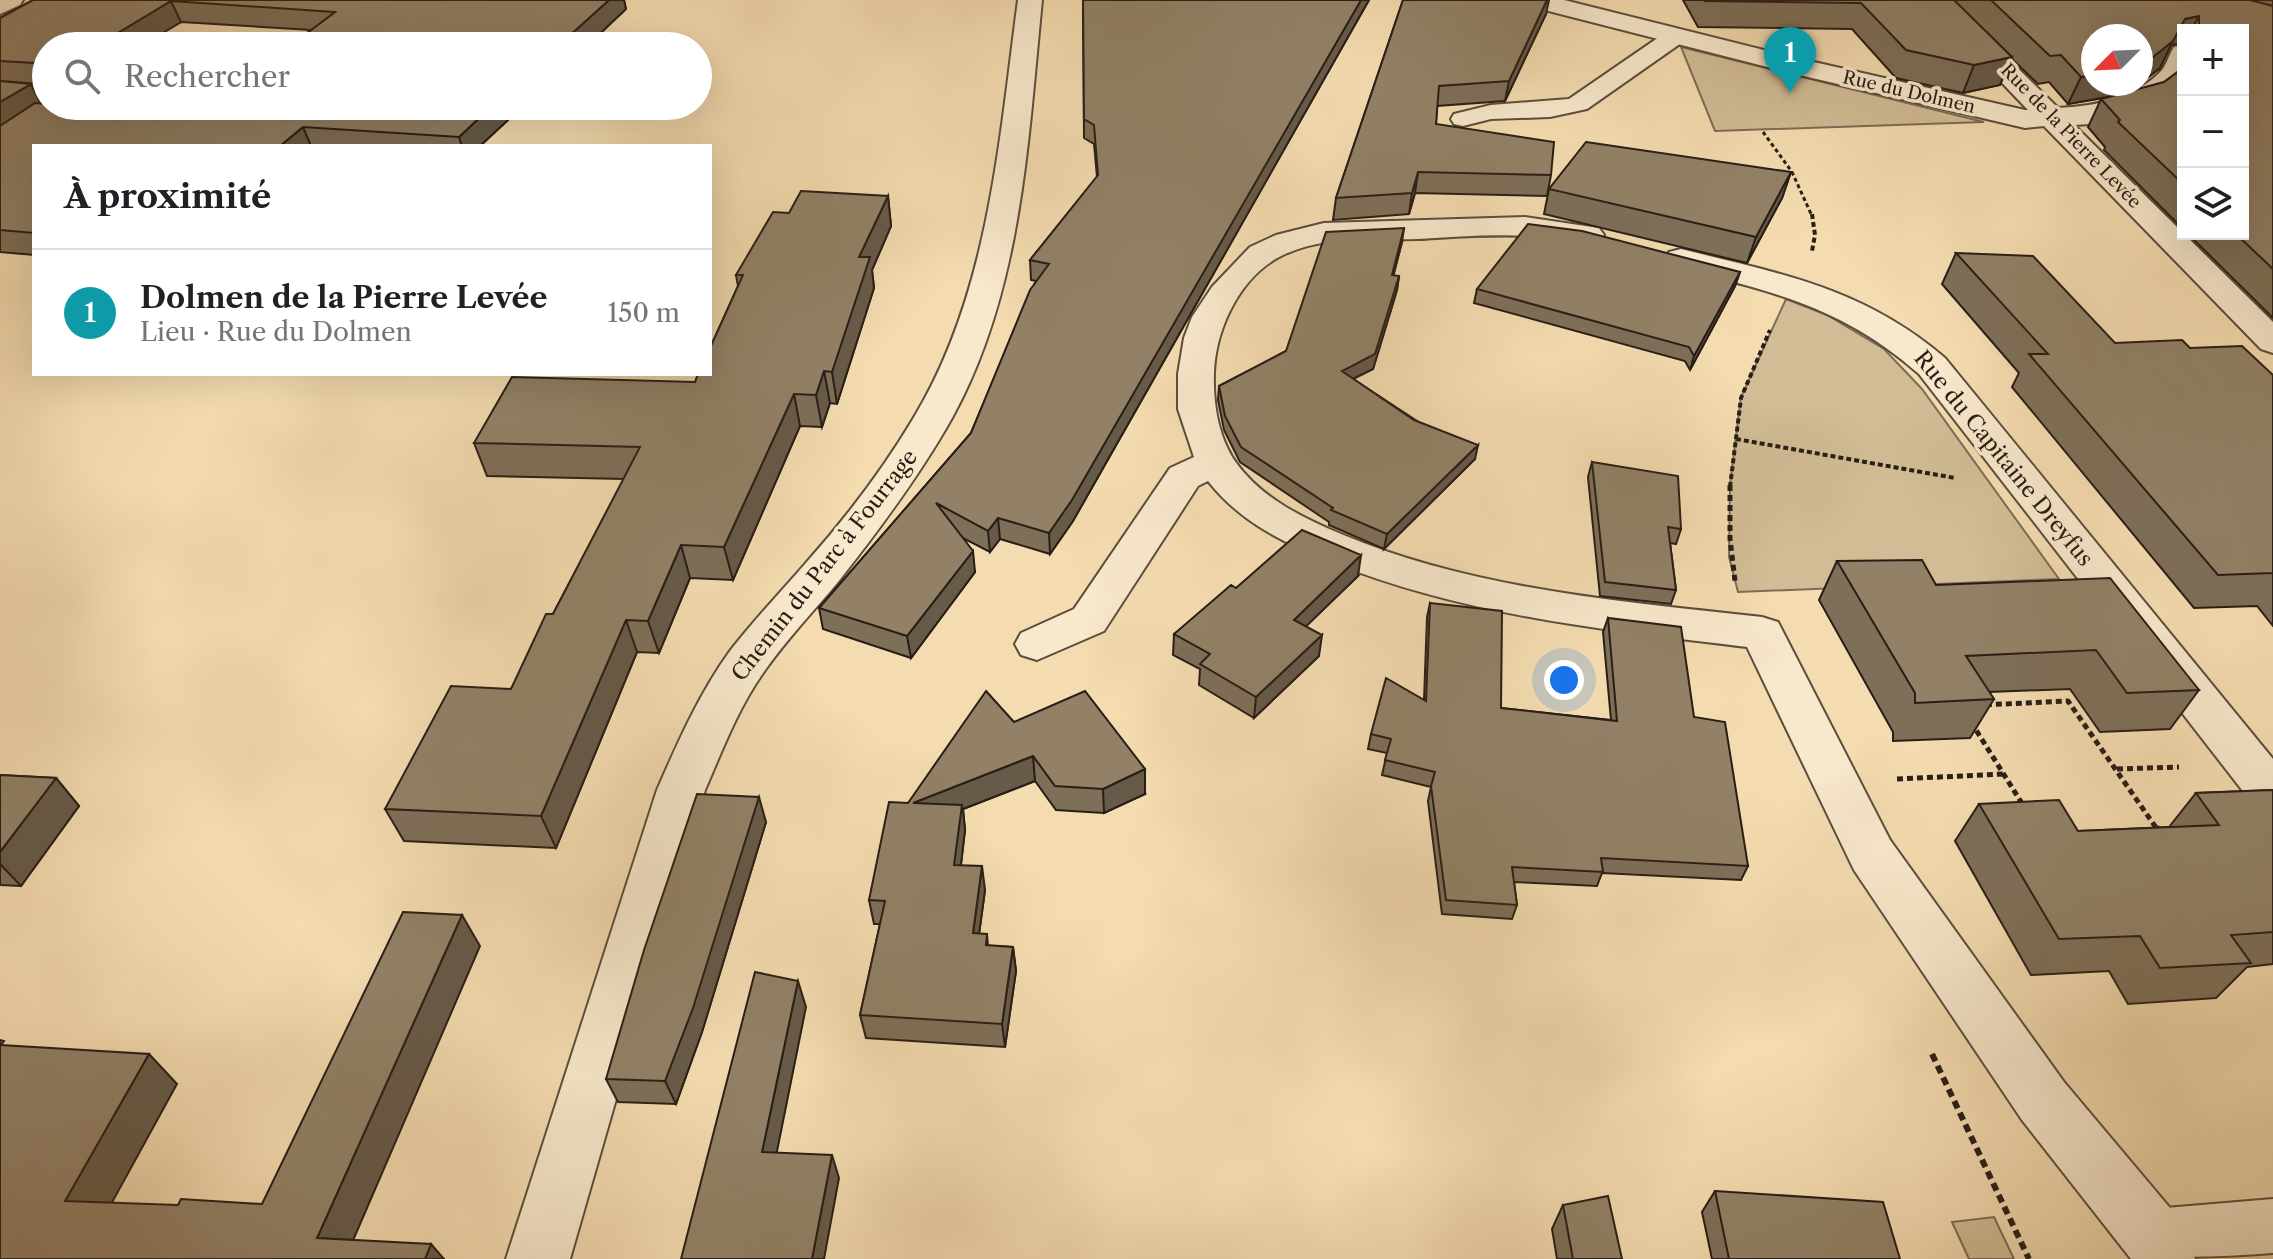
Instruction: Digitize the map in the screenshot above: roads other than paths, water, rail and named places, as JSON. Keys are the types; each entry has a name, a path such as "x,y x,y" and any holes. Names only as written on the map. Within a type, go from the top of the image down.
{"street":[{"path":"0,6 11,0"},
{"name":"Chemin du Parc à Fourrage","path":"538,1259 681,790 707,732 733,682 763,639 832,559 917,444 952,378 985,296 1011,152 1030,0"},
{"name":"Rue du Dolmen","path":"1534,0 2019,118 2104,113 2139,101 2177,69"},
{"name":"Rue de la Pierre Levée","path":"1935,0 2273,342"},
{"path":"0,91 32,94"},
{"name":"Rue du Capitaine Dreyfus","path":"2158,1248 2043,1101 1872,855 1762,633 1569,610 1414,579 1298,531 1247,498 1215,462 1199,418 1195,387 1201,340 1216,308 1251,261 1271,248 1313,235 1344,231 1531,225 1793,286 1853,309 1907,341 1932,366 2273,794"},
{"path":"1037,644 1089,620 1184,477 1215,462"}],"lane":[{"path":"1463,119 1489,111 1570,107 1676,36"},
{"path":"2158,1248 2273,1226"}],"place":[{"name":"Dolmen de la Pierre Levée","path":"1790,93"}]}
